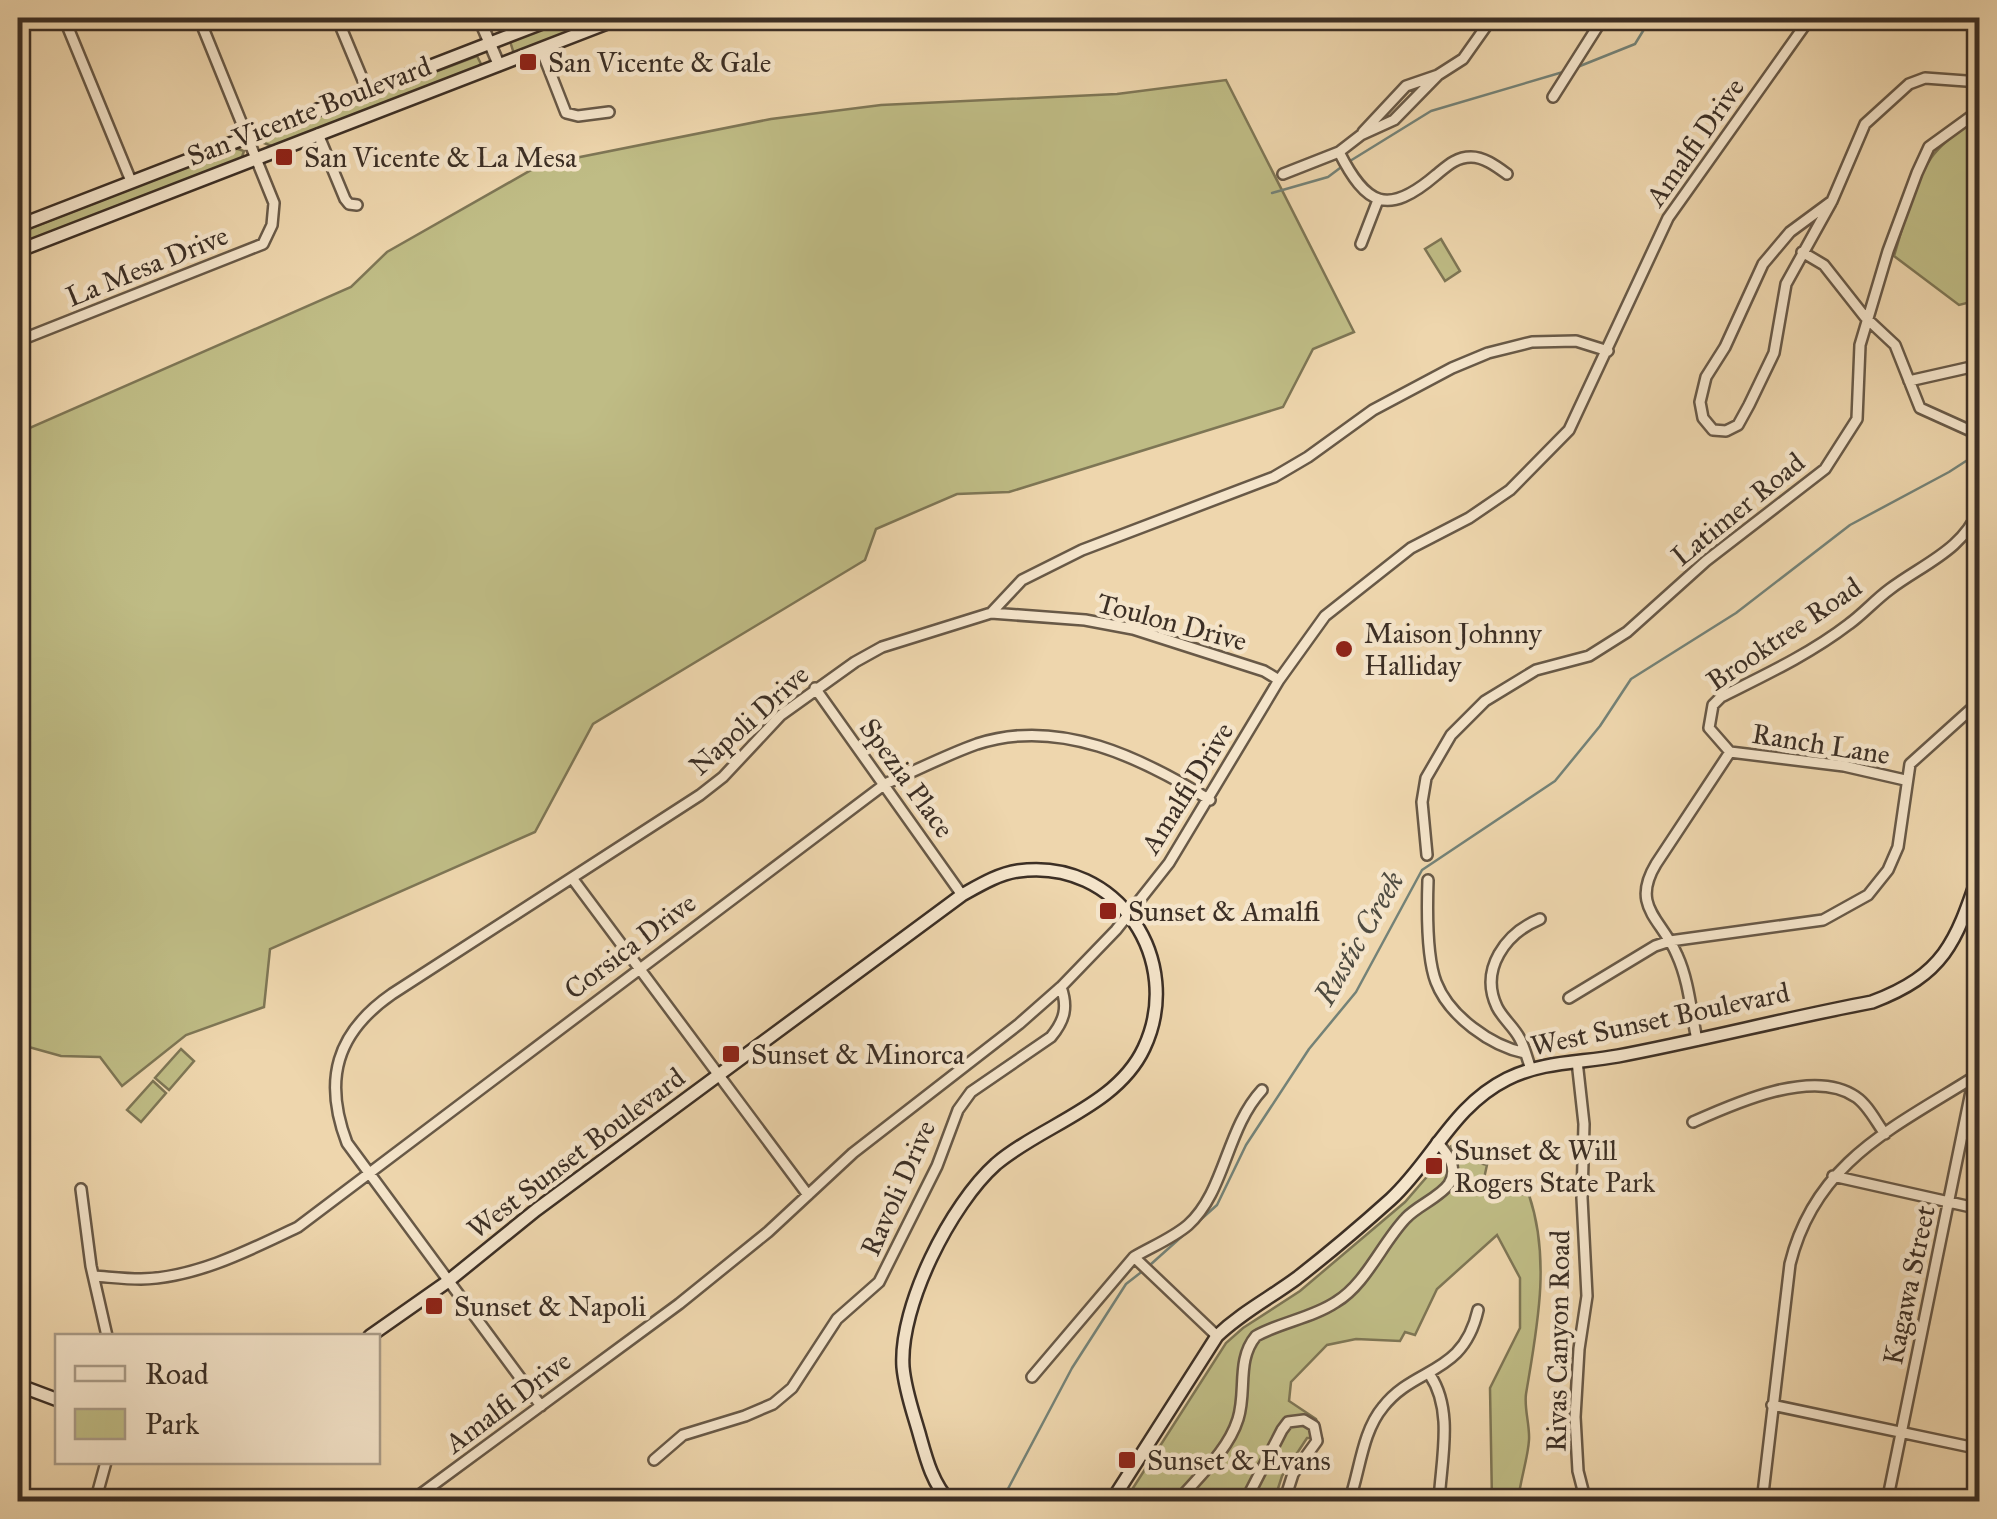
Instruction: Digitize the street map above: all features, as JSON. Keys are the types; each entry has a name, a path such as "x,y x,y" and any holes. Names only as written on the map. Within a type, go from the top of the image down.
{"main road":[{"path":"18,226 555,18"},
{"name":"San Vicente Boulevard","path":"18,252 620,18"},
{"name":"West Sunset Boulevard","path":"373,1334 962,894 1015,871 1052,872 1096,886 1129,914 1145,942 1158,986 1153,1026 1143,1051 1113,1087 1015,1149 970,1192 942,1234 910,1316 903,1351 908,1396 929,1468 950,1502"},
{"name":"West Sunset Boulevard","path":"1111,1502 1218,1336 1238,1316 1298,1277 1390,1198 1407,1182 1455,1118 1489,1090 1531,1069 1613,1057 1872,1002 1920,980 1935,967 1959,930 1980,871"},
{"path":"18,1386 55,1399"}],"street":[{"path":"64,18 132,182"},
{"path":"199,18 257,158"},
{"path":"337,18 367,90"},
{"path":"479,18 498,66"},
{"path":"1284,174 1339,152 1394,120 1438,75 1463,59 1492,18"},
{"path":"1553,97 1603,18"},
{"name":"Amalfi Drive","path":"410,1502 679,1304 896,1118 1061,987 1129,914 1169,863 1279,680 1326,616 1411,548 1469,518 1510,490 1546,456 1575,419 1668,218 1810,18"},
{"path":"541,49 566,113 578,116 609,112"},
{"path":"1361,136 1374,117 1406,86 1438,75"},
{"path":"1832,201 1790,232 1763,264 1726,347 1706,378 1700,402 1702,418 1713,430 1726,431 1738,425 1749,404 1774,353 1786,284 1832,201 1865,124 1909,84 1925,78 1980,82"},
{"name":"Latimer Road","path":"1427,856 1422,802 1426,778 1451,735 1485,701 1536,670 1589,656 1627,632 1706,561 1825,468 1857,419 1860,345 1870,322 1888,250 1929,147 1980,110"},
{"path":"318,134 345,199 348,204 357,205"},
{"path":"1339,152 1355,183 1378,200 1400,198 1458,159 1478,158 1507,174"},
{"name":"La Mesa Drive","path":"18,341 263,244 272,225 274,204 257,158"},
{"path":"1361,244 1378,200"},
{"path":"1802,252 1824,265 1870,322 1894,344 1920,408 1971,431 1980,440"},
{"name":"Napoli Drive","path":"540,1406 347,1142 334,1102 338,1064 350,1034 376,1006 712,786 781,715 815,688 882,647 991,613 1022,580 1119,535 1274,476 1308,457 1372,410 1488,352 1552,340 1576,341 1608,351"},
{"path":"1908,381 1980,364"},
{"name":"Brooktree Road","path":"1730,752 1709,728 1713,705 1721,697 1852,623 1898,582 1948,552 1975,520 1980,508"},
{"name":"Toulon Drive","path":"991,613 1084,620 1133,629 1264,671 1279,680"},
{"name":"Spezia Place","path":"815,688 962,894"},
{"path":"1569,998 1654,946 1823,920 1858,902 1877,887 1894,859 1901,836 1906,780 1916,756 1980,701"},
{"name":"Corsica Drive","path":"94,1276 139,1279 172,1275 250,1250 298,1227 884,784 980,743 1032,737 1098,744 1137,759 1210,800"},
{"path":"1697,1040 1684,973 1670,941 1649,910 1646,883 1730,752"},
{"name":"Ranch Lane","path":"1730,752 1844,766 1906,780"},
{"path":"572,878 808,1195"},
{"path":"1428,880 1436,982 1448,1002 1474,1027 1500,1046 1525,1053"},
{"path":"1531,1069 1521,1040 1496,1006 1490,981 1504,945 1523,926 1540,919"},
{"name":"Ravoli Drive","path":"654,1460 683,1435 774,1404 792,1388 836,1320 879,1282 937,1166 958,1110 971,1092 1052,1037 1060,1026 1067,1002 1061,987"},
{"name":"Kagawa Street","path":"1887,1502 1980,1053"},
{"name":"Rivas Canyon Road","path":"1577,1061 1584,1124 1586,1296 1575,1417 1578,1471 1586,1502"},
{"path":"1762,1502 1796,1238 1834,1176 1863,1148 1974,1077"},
{"path":"1693,1122 1772,1090 1819,1087 1848,1092 1861,1100 1885,1134"},
{"path":"1032,1378 1142,1264 1188,1226 1207,1201 1238,1124 1262,1090"},
{"path":"1177,1502 1224,1446 1234,1428 1242,1401 1248,1345 1256,1336 1334,1304 1352,1290 1388,1237 1411,1212 1448,1184 1452,1169 1449,1154 1437,1142"},
{"path":"1834,1176 1980,1209"},
{"path":"81,1190 106,1334"},
{"path":"1142,1264 1218,1336"},
{"path":"1348,1502 1376,1417 1390,1398 1430,1374 1462,1346 1474,1327 1478,1310"},
{"path":"1430,1374 1441,1396 1444,1417 1440,1502"},
{"path":"1772,1406 1980,1449"},
{"path":"1246,1502 1282,1430 1288,1422 1304,1420 1314,1426 1317,1442 1293,1474 1284,1502"},
{"path":"95,1502 105,1464"}],"green space":[{"path":"570,18 607,18 514,54 510,41"},
{"path":"477,56 481,64 477,68 274,147 264,143 268,135"},
{"path":"1226,80 1354,332 1313,349 1283,407 1009,492 957,494 876,529 865,560 593,724 535,832 270,949 264,1007 186,1035 122,1086 100,1057 61,1056 18,1044 18,433 351,287 387,252 540,165 771,119 881,105 1117,94"},
{"path":"1979,116 1979,300 1959,305 1894,256 1924,169 1947,141"},
{"path":"235,148 244,151 241,160 18,247 18,233"},
{"path":"1441,239 1460,271 1445,281 1425,249"},
{"path":"181,1049 194,1061 169,1090 155,1078"},
{"path":"153,1081 166,1093 141,1122 127,1110"},
{"path":"1451,1145 1457,1157 1487,1165 1481,1192 1529,1195 1536,1220 1540,1294 1526,1394 1528,1447 1518,1501 1492,1501 1490,1388 1520,1328 1520,1278 1497,1235 1437,1289 1415,1335 1405,1332 1400,1341 1356,1339 1327,1345 1291,1382 1289,1401 1316,1419 1322,1438 1307,1438 1282,1476 1274,1501 1124,1502 1226,1343 1300,1291 1405,1202 1444,1157 1455,1157"}],"waterway":[{"path":"1575,68 1635,44 1651,18"},
{"path":"1350,161 1431,111 1563,72"},
{"path":"1272,193 1328,177 1344,165"},
{"name":"Rustic Creek","path":"1150,1265 1217,1205 1246,1145 1309,1049 1356,992 1422,870 1555,781 1600,726 1631,679 1736,613 1850,525 1980,452"},
{"name":"Rustic Creek","path":"1001,1502 1072,1368 1126,1284 1144,1270"}],"place":[{"name":"San Vicente & Gale","path":"528,62"},
{"name":"San Vicente & La Mesa","path":"284,157"},
{"name":"Maison Johnny Halliday","path":"1344,649"},
{"name":"Sunset & Amalfi","path":"1108,911"},
{"name":"Sunset & Minorca","path":"731,1054"},
{"name":"Sunset & Will Rogers State Park","path":"1434,1166"},
{"name":"Sunset & Napoli","path":"434,1306"},
{"name":"Sunset & Evans","path":"1127,1460"}]}
